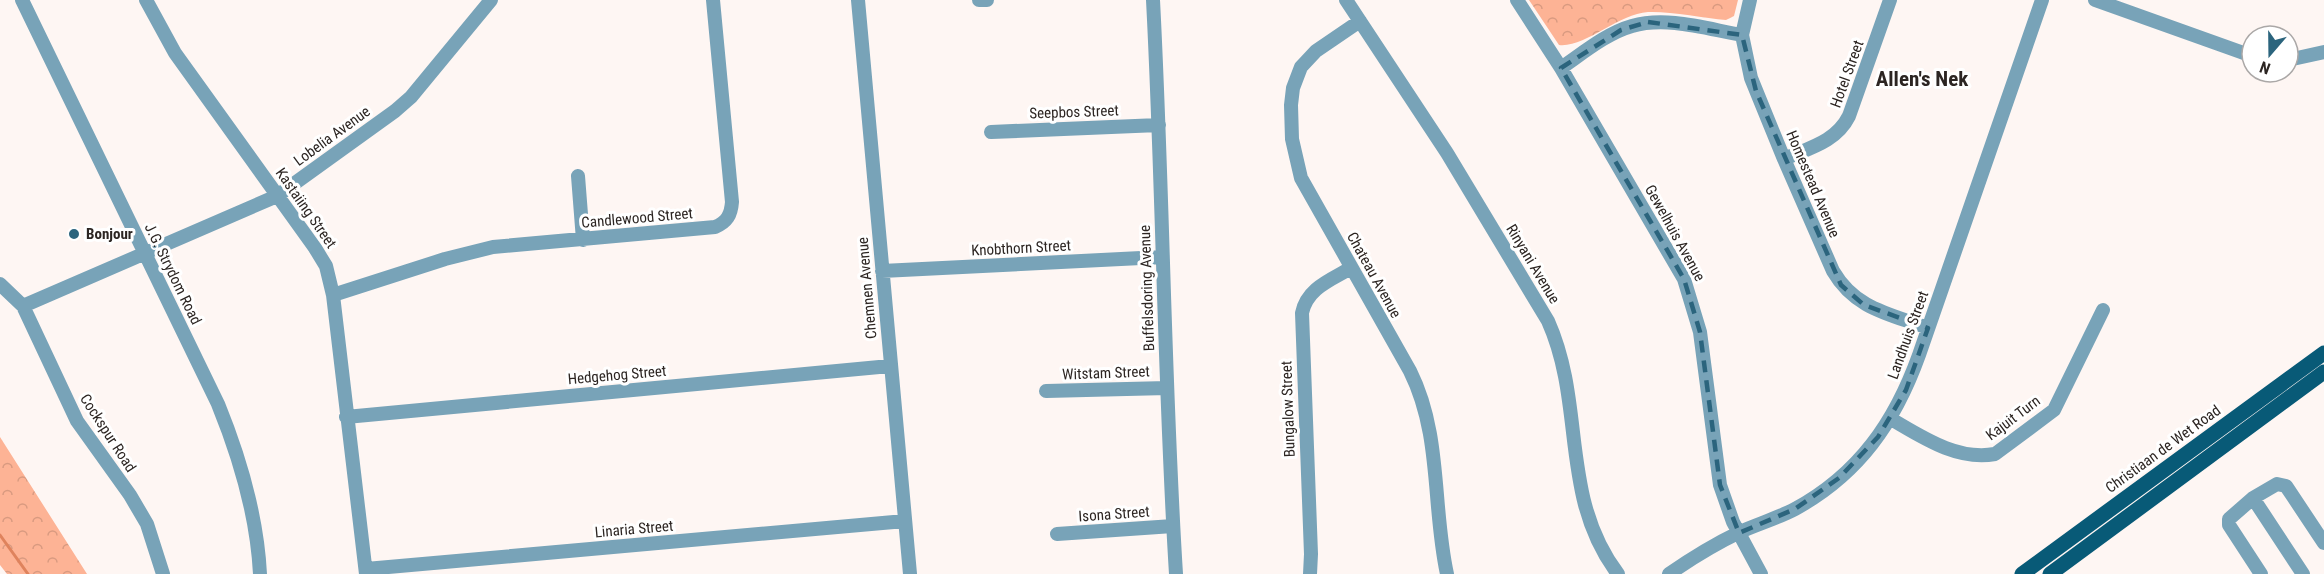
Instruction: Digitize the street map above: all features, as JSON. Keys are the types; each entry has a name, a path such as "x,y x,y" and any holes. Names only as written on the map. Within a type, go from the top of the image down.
{"main road":[{"name":"Christiaan de Wet Road","path":"2022,574 2324,353"},
{"path":"2050,574 2324,372"}],"street":[{"name":"J.G. Strydom Road","path":"22,0 223,418 254,519 260,574"},
{"name":"Kastaiing Street","path":"146,0 175,53 326,266 333,295 366,572"},
{"name":"Lobelia Avenue","path":"23,306 277,196 411,97 491,0"},
{"name":"Candlewood Street","path":"333,295 472,251 493,247 721,225 730,216 732,202 713,0"},
{"name":"Chemnen Avenue","path":"858,0 910,574"},
{"path":"980,0 987,0"},
{"name":"Buffelsdoring Avenue","path":"1153,0 1159,125 1161,257 1176,574"},
{"name":"Rinyani Avenue","path":"1346,0 1447,153 1548,321 1557,341 1564,368 1583,505 1594,537 1604,556 1618,574"},
{"name":"Gewelhuis Avenue","path":"1516,0 1561,68 1684,279 1700,332 1718,478 1739,532 1761,574"},
{"name":"Homestead Avenue","path":"1750,0 1742,35 1751,78 1784,159 1841,285 1864,305 1928,328"},
{"name":"Hotel Street","path":"1784,159 1831,138 1843,128 1890,0"},
{"name":"Landhuis Street","path":"1669,574 1702,551 1739,532 1795,509 1839,478 1864,454 1891,419 1906,390 2042,0"},
{"path":"2095,0 2240,52"},
{"name":"Chateau Avenue","path":"1360,21 1306,59 1296,76 1291,105 1292,139 1301,178 1410,371 1424,402 1430,430 1447,574"},
{"path":"1561,68 1621,30 1648,22 1675,23 1742,35"},
{"path":"2300,57 2324,52"},
{"name":"Seepbos Street","path":"991,132 1159,125"},
{"path":"578,176 583,240"},
{"name":"Knobthorn Street","path":"882,271 1161,257"},
{"name":"Bungalow Street","path":"1310,574 1302,313 1311,293 1351,268"},
{"name":"Cockspur Road","path":"0,284 23,306 77,420 130,495 147,524 163,574"},
{"name":"Kajuit Turn","path":"1891,419 1936,446 1986,456 1995,454 2054,410 2103,310"},
{"name":"Hedgehog Street","path":"346,417 890,366"},
{"name":"Witstam Street","path":"1046,391 1167,388"},
{"path":"2261,574 2229,525 2229,519 2253,498 2277,484 2286,486 2324,543"},
{"path":"2253,498 2303,574"},
{"name":"Linaria Street","path":"366,572 905,521"},
{"name":"Isona Street","path":"1057,534 1173,526"}],"highlighted area":[{"path":"1648,22 1742,35 1756,91 1841,285 1864,305 1928,328 1906,390 1878,437 1839,478 1795,509 1739,533 1720,485 1700,332 1684,279 1561,68 1621,30"}],"green space":[{"path":"1529,0 1738,0 1734,16 1726,20 1648,12 1625,18 1580,41 1569,45 1559,45"},
{"path":"0,437 87,574 7,574 0,565"}],"waterway":[{"path":"0,535 28,574"}],"place":[{"name":"Bonjour","path":"74,234"}],"district":[{"name":"Allen's Nek","path":"1922,79"}]}
